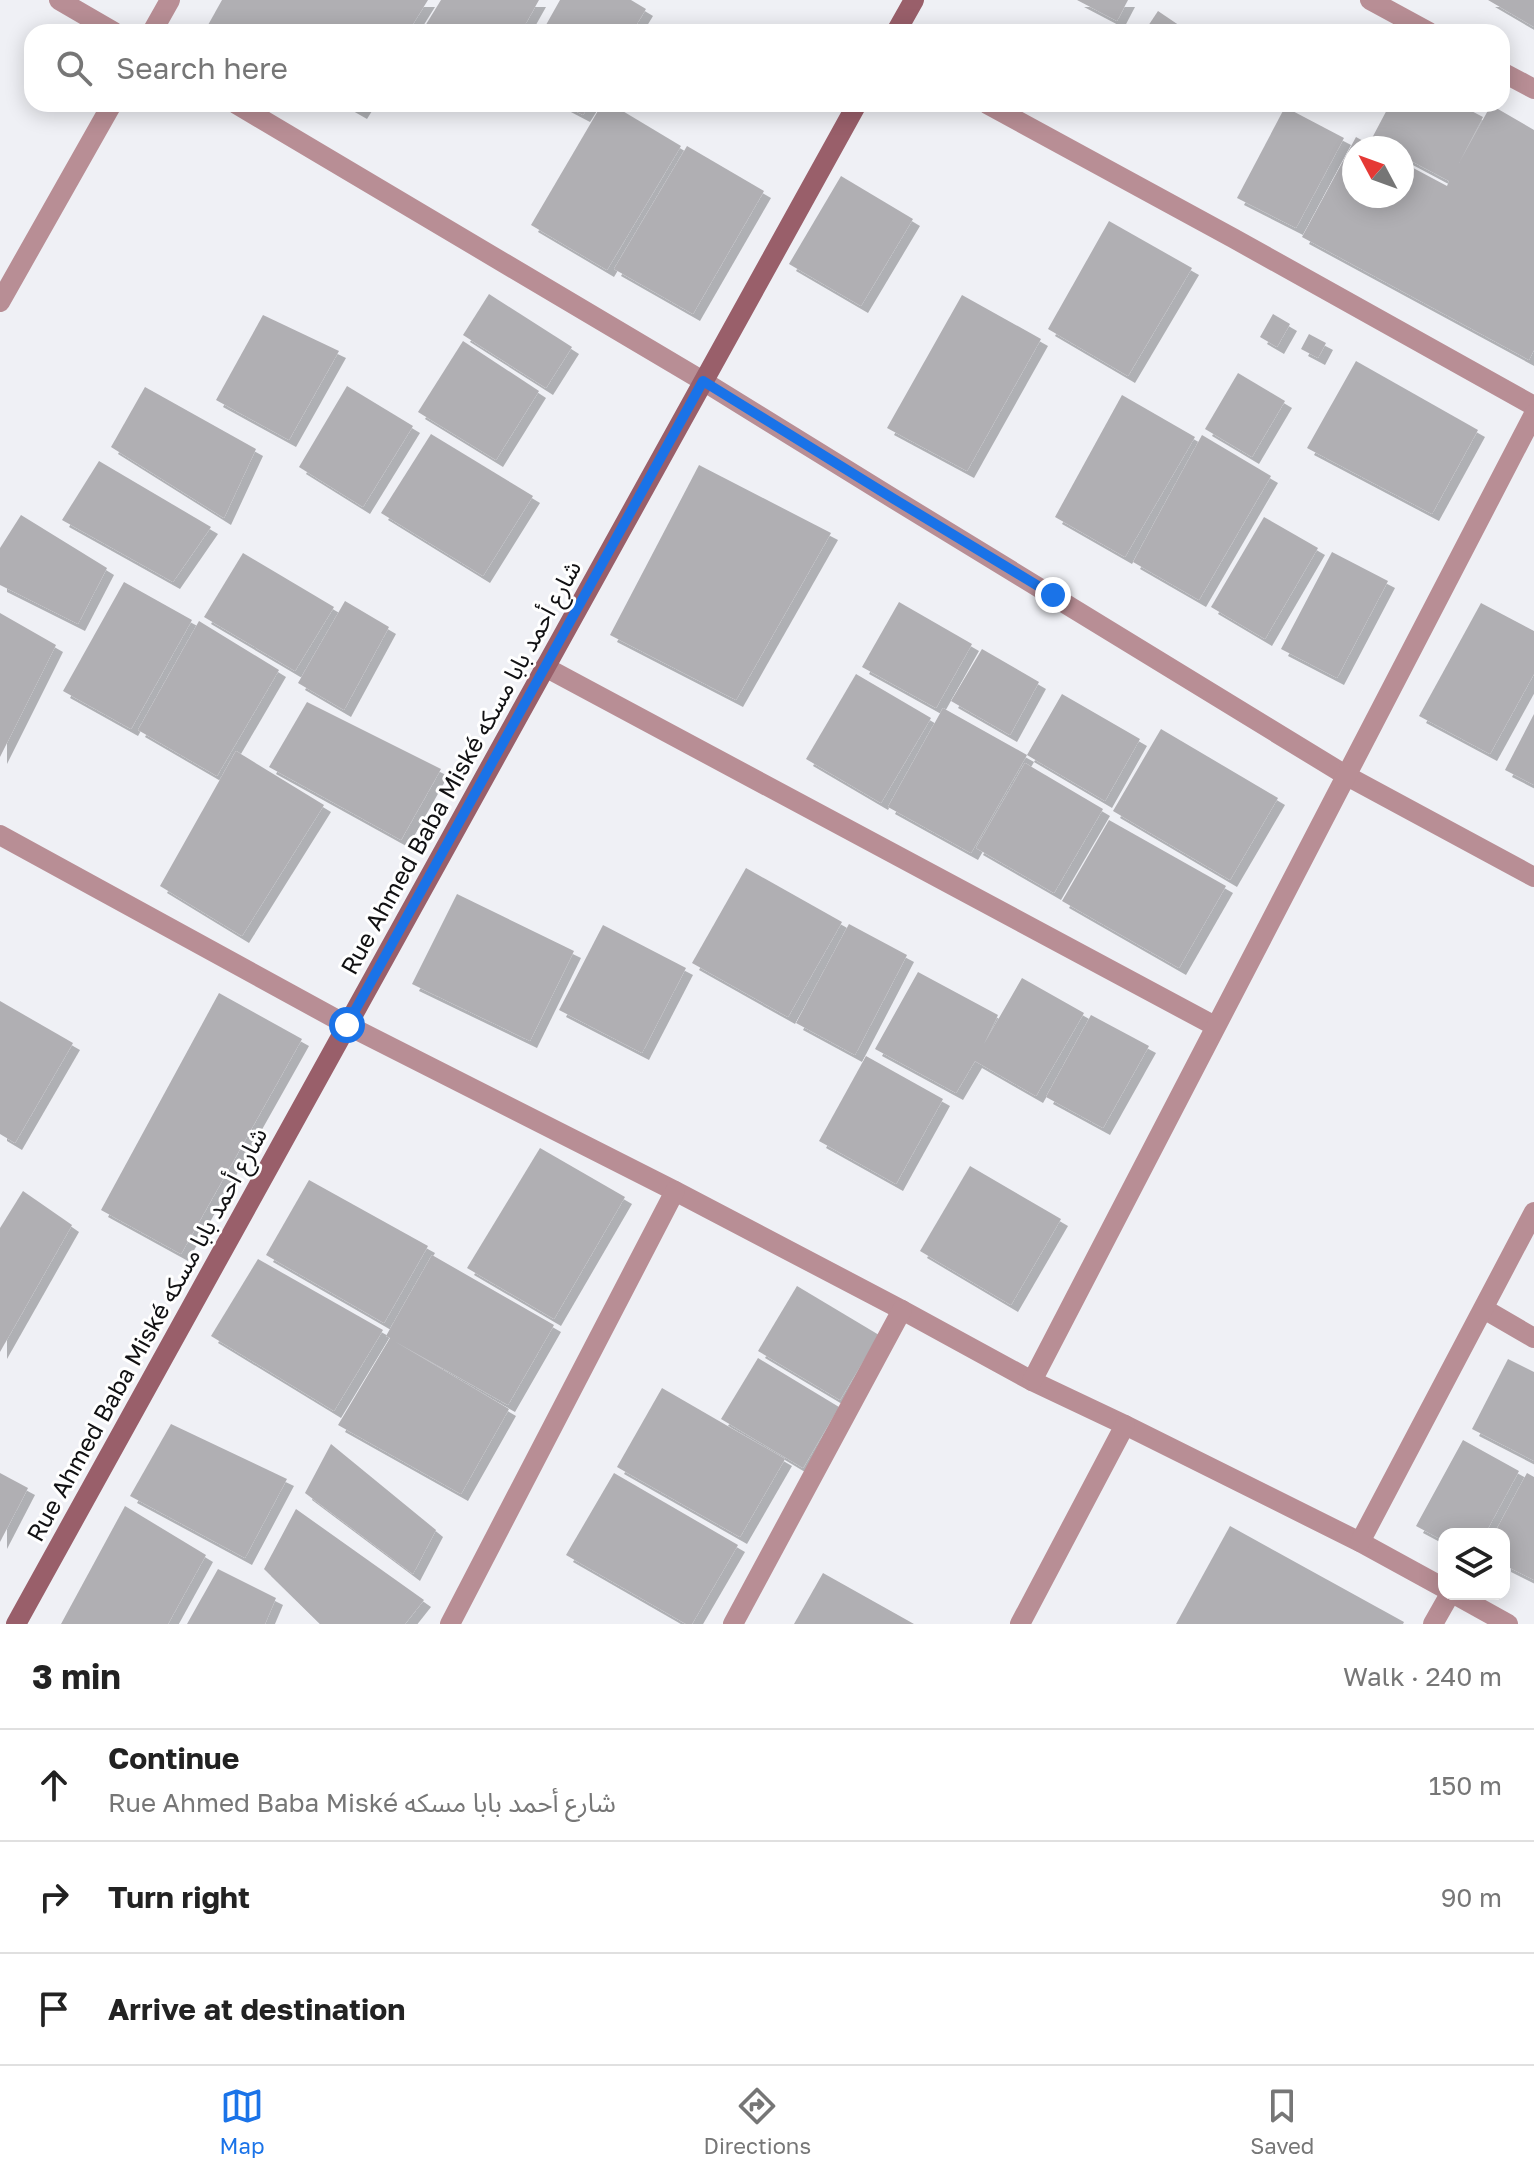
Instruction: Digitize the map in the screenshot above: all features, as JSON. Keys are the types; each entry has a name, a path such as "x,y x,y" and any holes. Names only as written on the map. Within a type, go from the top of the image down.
{"street":[{"path":"59,0 100,24"},
{"path":"156,24 170,0"},
{"path":"900,24 914,0"},
{"path":"1370,0 1414,24"},
{"path":"1510,76 1534,89"},
{"path":"0,302 107,112"},
{"path":"249,112 703,381 1347,776 1534,877"},
{"name":"Rue Ahmed Baba Miské شارع أحمد بابا مسكه","path":"16,1624 853,112"},
{"path":"1002,112 1534,406"},
{"path":"1032,1381 1534,414"},
{"path":"545,667 1215,1026"},
{"path":"0,835 347,1025 675,1191 1032,1381 1360,1542 1438,1585"},
{"path":"450,1624 675,1191"},
{"path":"1360,1542 1534,1212"},
{"path":"1484,1309 1534,1338"},
{"path":"733,1624 902,1310"},
{"path":"1020,1624 1125,1425"},
{"path":"1433,1624 1448,1600"},
{"path":"1463,1600 1508,1624"}],"building":[{"path":"222,0 428,0 413,24 209,24"},
{"path":"441,0 539,0 526,24 426,24"},
{"path":"560,0 631,0 646,9 637,24 546,24"},
{"path":"1077,0 1128,0 1117,21"},
{"path":"1488,0 1534,0 1534,27 1529,24"},
{"path":"1158,11 1177,24 1149,24"},
{"path":"597,112 624,112 681,146 607,270 531,225"},
{"path":"1282,112 1295,112 1342,137 1296,228 1237,198"},
{"path":"1386,112 1473,112 1483,117 1459,163 1487,112 1503,112 1534,130 1534,350 1529,360 1302,237 1342,163 1342,208 1414,208 1414,168 1447,186 1449,181 1414,162 1414,136 1373,136"},
{"path":"687,146 764,191 693,314 614,269"},
{"path":"841,176 913,219 861,306 789,264"},
{"path":"1109,221 1192,268 1128,376 1048,329"},
{"path":"489,294 572,347 546,388 463,335"},
{"path":"962,295 1041,339 967,471 887,428"},
{"path":"1273,314 1290,324 1277,347 1260,337"},
{"path":"263,315 339,351 289,440 216,400"},
{"path":"1309,334 1326,343 1318,358 1301,349"},
{"path":"463,341 539,391 496,460 418,412"},
{"path":"1356,361 1478,430 1432,514 1307,448"},
{"path":"1238,373 1285,401 1252,457 1205,429"},
{"path":"347,386 413,426 363,507 299,467"},
{"path":"145,387 256,449 224,518 111,447"},
{"path":"1122,395 1195,437 1125,557 1055,517"},
{"path":"431,434 533,496 483,576 381,513"},
{"path":"1202,435 1271,476 1199,600 1133,562"},
{"path":"99,461 211,527 173,582 62,520"},
{"path":"699,465 831,533 736,700 610,635"},
{"path":"21,515 107,568 78,624 0,585 0,548"},
{"path":"1264,517 1318,548 1265,639 1211,607"},
{"path":"1332,552 1388,581 1337,678 1281,649"},
{"path":"243,553 334,607 295,671 204,617"},
{"path":"124,582 192,620 131,729 63,691"},
{"path":"345,601 389,627 344,710 298,683"},
{"path":"899,602 972,644 936,708 862,667"},
{"path":"1481,603 1534,631 1534,674 1490,754 1419,716"},
{"path":"0,613 56,645 0,757"},
{"path":"199,621 279,670 217,776 138,730"},
{"path":"982,649 1039,682 1010,735 951,701"},
{"path":"856,674 931,718 881,803 806,759"},
{"path":"1062,694 1140,739 1105,801 1027,755"},
{"path":"307,702 441,769 401,840 269,767"},
{"path":"943,708 1027,755 971,853 888,807"},
{"path":"1534,714 1534,785 1505,770"},
{"path":"1161,729 1278,798 1230,880 1113,811"},
{"path":"236,751 324,805 242,936 160,886"},
{"path":"1025,763 1103,809 1054,893 976,848"},
{"path":"1109,820 1226,886 1179,968 1062,901"},
{"path":"746,868 842,922 788,1017 692,963"},
{"path":"457,894 574,951 530,1041 412,984"},
{"path":"849,924 907,955 855,1055 796,1023"},
{"path":"603,925 686,968 642,1053 559,1010"},
{"path":"918,972 998,1015 984,1044 1022,978 1084,1013 1036,1096 975,1061 956,1093 875,1049"},
{"path":"219,993 302,1039 181,1254 101,1210"},
{"path":"0,1001 73,1043 15,1143 0,1134"},
{"path":"1091,1015 1149,1046 1103,1128 1046,1097"},
{"path":"866,1056 943,1099 896,1184 819,1141"},
{"path":"540,1148 625,1197 554,1319 467,1268"},
{"path":"970,1166 1061,1219 1011,1305 920,1251"},
{"path":"309,1180 428,1246 384,1323 266,1255"},
{"path":"23,1191 72,1225 0,1352 0,1228"},
{"path":"432,1255 554,1325 508,1405 394,1341 509,1409 461,1494 338,1425 390,1338 386,1336"},
{"path":"258,1259 383,1330 334,1411 211,1336"},
{"path":"797,1286 879,1335 840,1400 758,1351"},
{"path":"758,1358 839,1407 803,1468 721,1419"},
{"path":"1508,1359 1534,1372 1534,1461 1472,1429"},
{"path":"662,1388 785,1459 740,1537 617,1467"},
{"path":"171,1424 287,1479 245,1558 130,1496"},
{"path":"1463,1440 1519,1471 1488,1528 1438,1528 1438,1538 1416,1526"},
{"path":"331,1444 436,1530 413,1574 305,1493"},
{"path":"0,1473 28,1488 0,1542"},
{"path":"614,1473 738,1545 692,1624 686,1624 566,1555"},
{"path":"1527,1473 1534,1477 1534,1580 1510,1568 1510,1528 1497,1528"},
{"path":"125,1506 206,1555 168,1624 61,1624"},
{"path":"296,1509 424,1600 405,1624 320,1624 264,1569"},
{"path":"1230,1526 1404,1622 1403,1624 1176,1624"},
{"path":"218,1569 276,1598 265,1624 187,1624"},
{"path":"823,1573 914,1624 794,1624"}],"route":[{"path":"347,1025 703,381 1053,595"}]}
